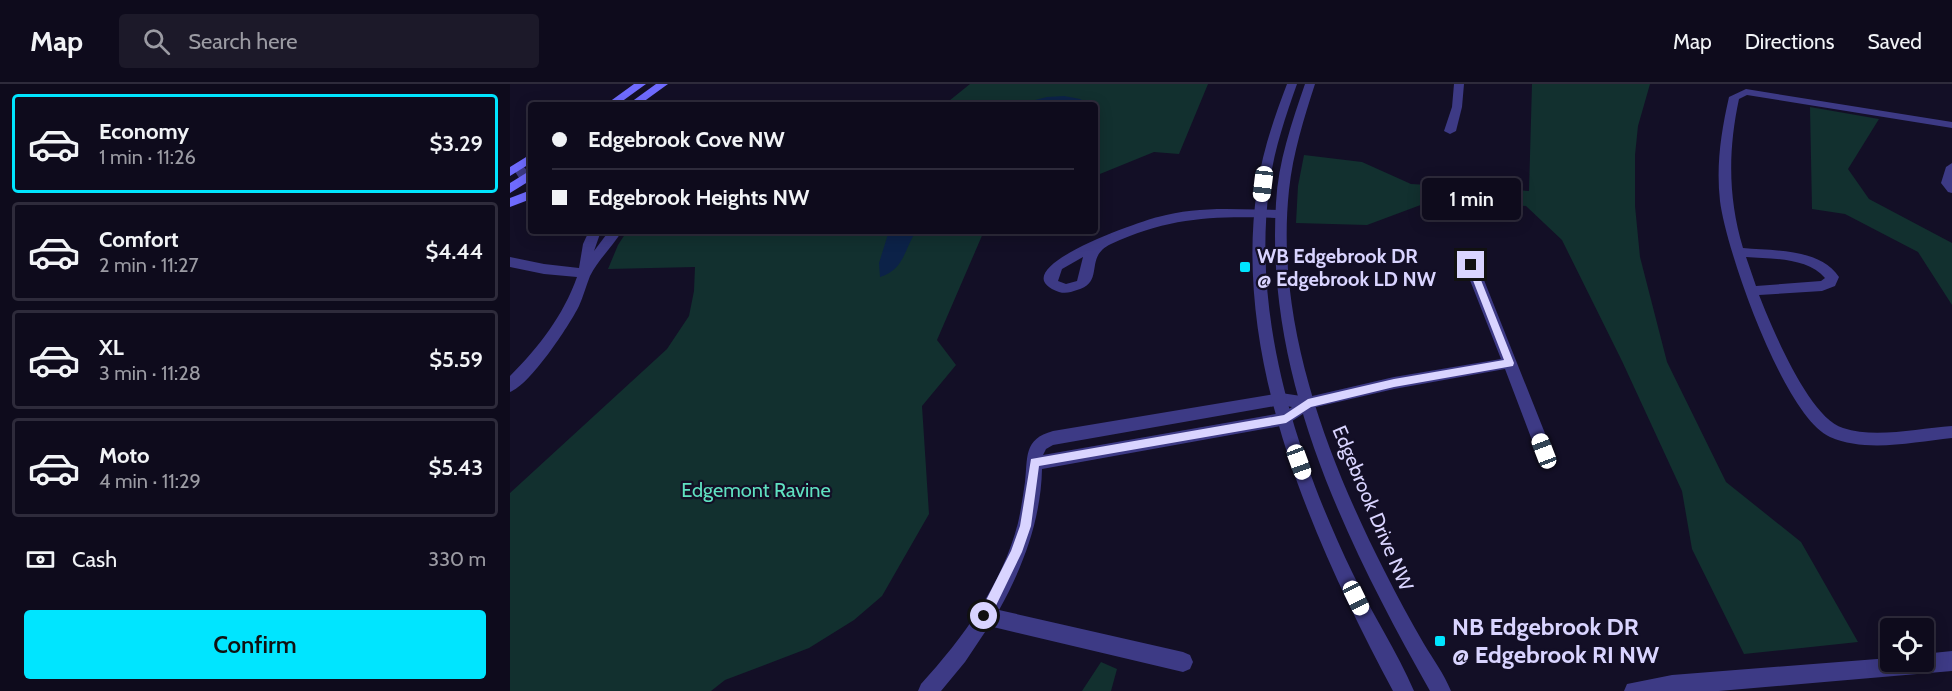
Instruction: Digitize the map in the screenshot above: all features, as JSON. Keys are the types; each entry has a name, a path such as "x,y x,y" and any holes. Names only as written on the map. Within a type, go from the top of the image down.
{"main road":[{"path":"614,102 641,84"},
{"path":"636,102 663,84"},
{"path":"514,170 528,160"},
{"path":"510,189 528,176"},
{"path":"510,203 528,195"}],"street":[{"path":"1292,84 1268,157 1260,213 1259,252 1265,323 1286,419 1305,480 1372,634 1404,691"},
{"name":"Edgebrook Drive NW","path":"1310,84 1293,137 1285,176 1281,214 1282,264 1287,313 1308,403 1341,495 1374,571 1405,631 1441,691"},
{"path":"1450,131 1457,107 1459,84"},
{"path":"1952,125 1754,92 1739,94 1734,97 1729,116 1723,162 1728,217 1750,291 1808,410 1827,428 1855,438 1952,432"},
{"path":"1952,167 1947,183 1952,189"},
{"path":"1099,244 1143,226 1171,218 1202,213 1281,214"},
{"path":"585,273 587,246 593,234"},
{"path":"510,386 538,356 560,326 575,299 585,273 614,234"},
{"path":"1737,252 1810,261 1822,266 1832,277 1830,283 1822,286 1750,291"},
{"path":"510,262 544,269 585,273"},
{"path":"1471,265 1544,451"},
{"path":"928,691 965,646 984,616 1017,552 1025,526 1036,449 1047,439 1281,399 1308,403 1394,383 1509,363"},
{"path":"1035,463 1286,419 1308,403"},
{"path":"1165,419 1169,439"},
{"path":"984,616 1183,662"},
{"path":"1634,691 1672,685 1708,687 1757,685 1952,661"}],"green space":[{"path":"970,84 1208,84 1179,154 1154,152 1098,175 1098,102 948,102"},
{"path":"1532,84 1650,84 1638,126 1635,155 1635,206 1640,257 1667,362 1726,482 1801,542 1858,642 1744,654 1692,549 1682,491 1622,361 1562,240 1526,206 1434,200 1367,225 1296,223 1298,186 1304,155 1362,162 1411,184 1529,191"},
{"path":"1810,107 1879,119 1848,169 1869,199 1952,243 1952,305 1918,252 1845,214 1812,209"},
{"name":"Edgemont Ravine","path":"625,234 983,234 937,340 956,365 922,406 929,514 882,596 854,620 809,648 725,680 711,691 510,691 510,493 667,349 689,316 694,291 695,267 608,269"},
{"path":"1101,662 1117,669 1111,691 1082,691"}],"water":[{"path":"1064,96 1085,102 1027,102"},
{"path":"888,234 914,234 894,270 880,277 879,263"}],"place":[{"name":"WB Edgebrook DR @ Edgebrook LD NW","path":"1245,267"},
{"name":"NB Edgebrook DR @ Edgebrook RI NW","path":"1440,641"}],"route":[{"path":"984,616 1017,552 1025,526 1035,463 1286,419 1308,403 1394,383 1509,363 1471,265"}]}
